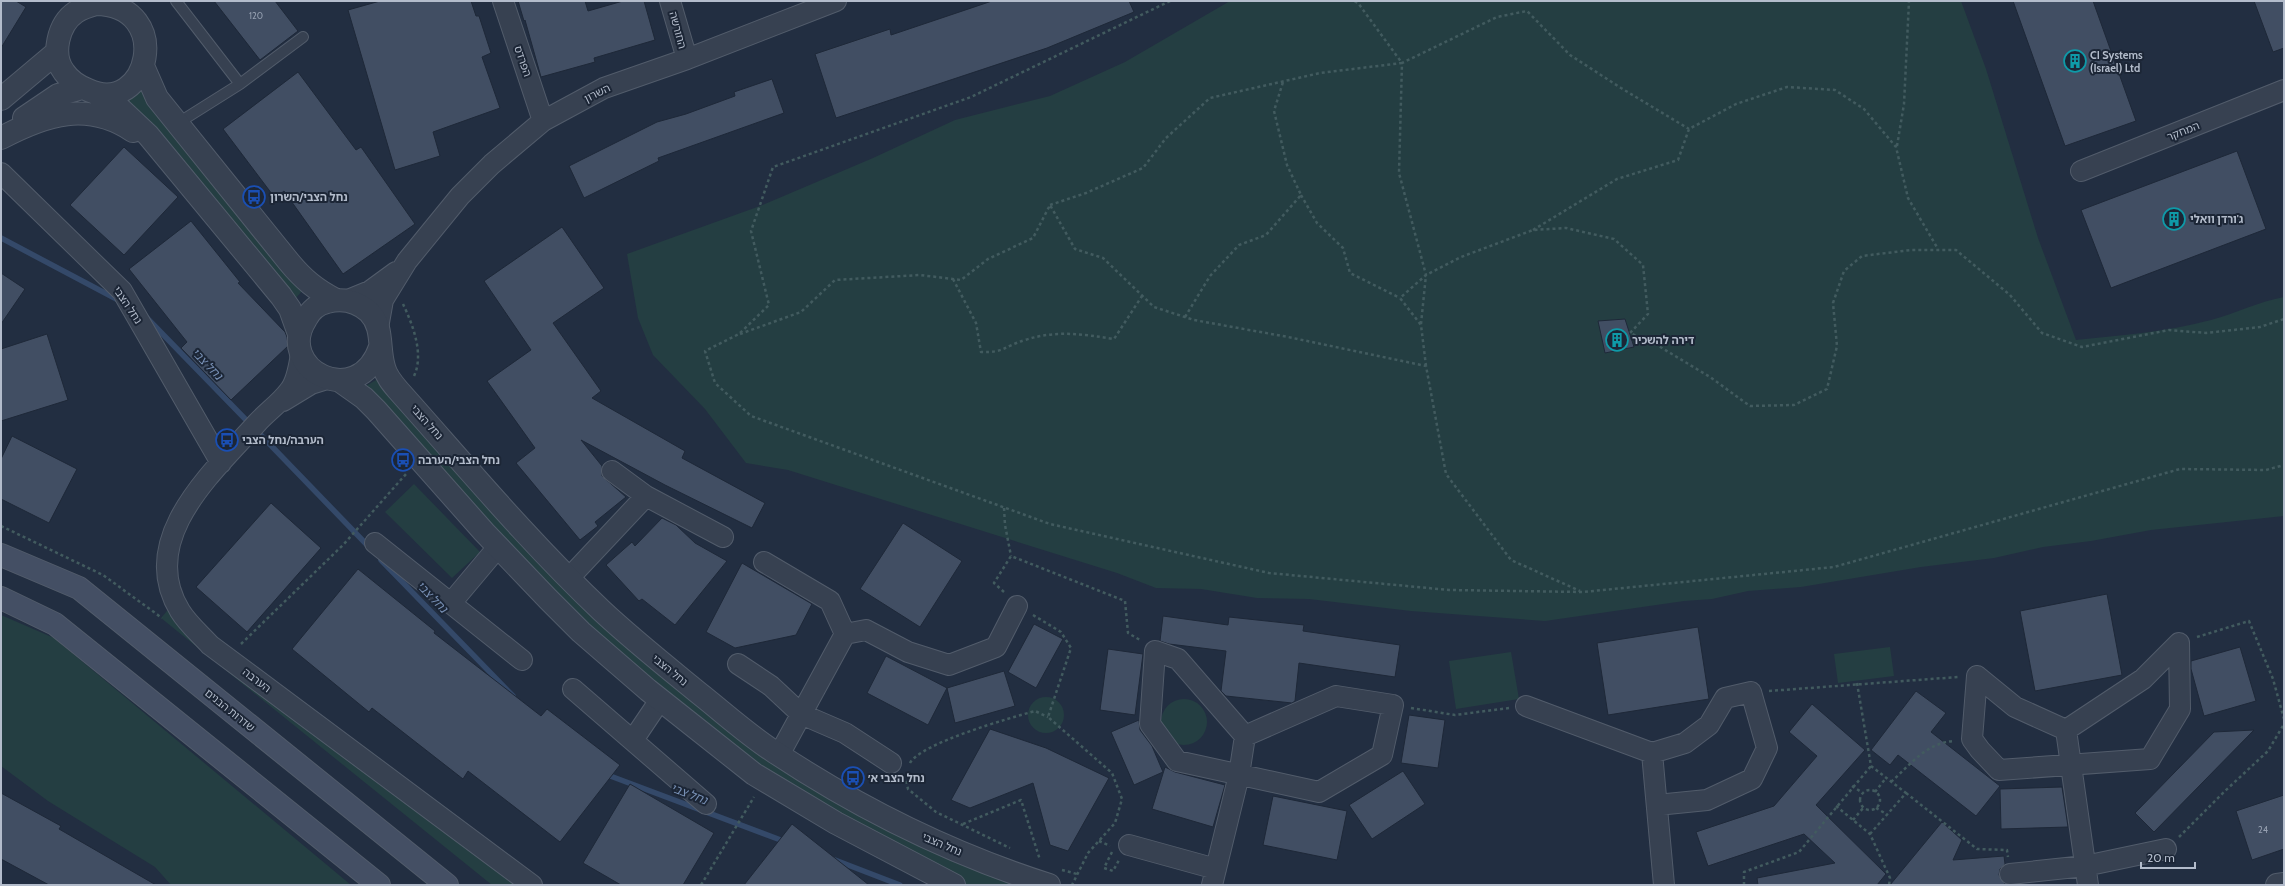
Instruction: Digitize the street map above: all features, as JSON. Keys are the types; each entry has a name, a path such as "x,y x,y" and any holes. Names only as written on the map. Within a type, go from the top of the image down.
{"main road":[{"name":"שדרות הבנים","path":"1,555 79,588 447,885"},
{"path":"1,598 55,624 379,885"}],"street":[{"name":"הפרדס","path":"503,1 543,121"},
{"name":"החורשה","path":"670,1 686,59"},
{"name":"השרון","path":"379,338 383,300 407,260 460,196 492,164 543,121 604,88 686,59 836,1"},
{"path":"1,137 34,110 58,95 90,91 121,92 136,79 143,66 146,48 142,32 133,18 123,10 111,4 80,5 62,28 57,52 59,65 68,78 90,91 113,102 127,114 159,148 281,296 290,309 306,363 315,373 333,380 364,398 498,547 581,632 660,700 721,749 765,780 836,823 954,885"},
{"path":"1,99 57,52"},
{"path":"143,66 158,98 306,282 342,300 360,305 370,312 379,338 376,359 364,373 353,379 333,380"},
{"name":"המחקר","path":"2081,171 2284,90"},
{"path":"1,137 52,116 74,113 92,114 122,124 159,148"},
{"name":"נחל הצבי","path":"1,173 122,292 221,463"},
{"name":"השרון","path":"342,300 374,288 407,260"},
{"path":"300,344 302,324 315,308 324,303 342,300"},
{"name":"נחל הצבי","path":"379,338 384,367 389,378 484,488 569,578 602,610 667,668 779,755 850,797 919,834 984,862 1052,877"},
{"name":"הערבה","path":"300,344 297,373 290,390 270,409 221,463 188,504 175,526 168,550 168,576 170,589 180,611 210,645 532,885"},
{"name":"הערבה","path":"270,409 311,384 333,380"},
{"path":"612,471 646,496 723,537"},
{"path":"569,578 646,496"},
{"path":"375,543 522,660"},
{"path":"451,603 498,547"},
{"path":"764,562 830,601 845,634"},
{"path":"845,634 866,630 908,652 949,665 996,647 1017,606"},
{"path":"779,755 845,634"},
{"path":"2066,730 2143,679 2179,643"},
{"path":"1977,676 1972,739 1999,770 2150,759 2180,709 2179,643"},
{"path":"1129,845 1214,877 1239,775 1245,736 1178,659 1155,651 1150,724 1177,761 1239,775 1319,792 1382,754 1393,705 1336,696 1245,736"},
{"path":"738,664 771,686 801,714 845,733 891,762"},
{"path":"1977,676 2015,707 2066,730"},
{"path":"573,689 706,804"},
{"path":"1526,706 1652,753 1685,743 1708,725 1725,698 1751,692 1767,748 1752,779 1707,800 1657,805"},
{"path":"633,740 660,700"},
{"path":"2066,730 2086,876"},
{"path":"1652,753 1664,885"},
{"path":"2010,874 2086,876 2166,848"},
{"path":"2277,885 2284,884"}],"lane":[{"path":"176,1 240,84"},
{"path":"178,123 240,84 303,37"}],"path":[{"path":"739,334 769,305 751,231 773,167 971,97 1170,1"},
{"path":"1354,1 1358,3 1402,63 1399,173 1426,275 1421,325 1426,366 1446,474 1512,560 1583,592"},
{"path":"1909,1 1904,104 1896,146 1908,198 1938,250"},
{"path":"1689,128 1621,88 1570,55 1527,11 1498,17 1402,63 1320,73 1210,98 1166,138 1143,168 1086,193 1050,205 1033,238 988,259 962,280 920,275 835,280 801,312 739,334 705,351 715,383 751,416 1050,524 1269,573 1449,590 1583,592 1834,567 2180,469 2266,470 2284,465"},
{"path":"1283,82 1274,111 1287,165 1301,195 1317,223 1344,248 1350,272 1400,298 1421,325"},
{"path":"1400,298 1426,275 1461,257 1533,230 1617,179 1678,160 1689,128 1736,104 1787,87 1835,90 1864,109 1896,146"},
{"path":"1185,317 1210,276 1239,245 1266,235 1301,195"},
{"path":"1050,205 1075,250 1103,258 1154,307 1185,317 1426,366"},
{"path":"1533,230 1566,228 1614,239 1643,266 1648,314 1630,333 1657,345 1710,377 1750,406 1794,405 1827,389 1837,346 1832,303 1844,271 1862,256 1910,250 1956,250 2010,295 2042,333 2082,347 2169,330 2206,333 2260,326 2284,319"},
{"path":"953,279 976,323 981,352 997,352 1025,340 1068,332 1114,339 1142,296"},
{"path":"392,284 415,332 418,358 415,375 404,396"},
{"path":"227,658 344,544 420,459"},
{"path":"1004,508 1005,525 1011,556 994,582 1017,606 1061,632 1071,648 1048,717"},
{"path":"1011,556 1125,601 1128,633 1155,651"},
{"path":"2179,643 2249,621 2273,679 2284,719"},
{"path":"1751,692 1857,683 1977,676"},
{"path":"1857,683 1871,766 1978,849 2007,850 2010,874"},
{"path":"1393,705 1455,715 1526,706"},
{"path":"913,757 926,749 992,724 1028,713 1035,711 1048,717 1112,773 1122,799 1115,823 1088,853 1072,885"},
{"path":"2166,848 2268,751 2284,724"},
{"path":"1891,782 1922,753 1939,742 1972,739"},
{"path":"891,762 905,772 908,789 936,812 1011,849"},
{"path":"1744,885 1744,872 1799,852 1852,786 1871,766"},
{"path":"1875,792 1886,778"},
{"path":"700,885 765,780"},
{"path":"1852,786 1864,793"},
{"path":"1869,790 1875,792 1880,800 1876,808 1871,810 1864,807 1860,802 1864,793 1869,790"},
{"path":"1870,834 1906,793"},
{"path":"962,825 1021,800 1041,864 1034,862"},
{"path":"1836,806 1870,834 1890,878 1889,885"},
{"path":"1853,820 1864,807"},
{"path":"1876,808 1888,815"},
{"path":"1052,877 1077,874"}],"green space":[{"path":"1230,1 1961,1 1986,69 2038,238 2076,340 2144,333 2194,324 2284,297 2284,516 2151,530 2091,541 2043,547 1994,558 1921,567 1801,587 1748,591 1712,599 1684,601 1545,621 1411,611 1309,599 1257,598 1201,589 1156,588 1117,573 788,470 746,463 705,409 653,355 638,318 627,254 760,206 873,158 955,120 1050,96 1125,62"},
{"path":"137,77 172,135 303,290 295,299 116,94"},
{"path":"383,376 501,511 769,750 1042,885 958,885 789,794 616,659 364,387"},
{"path":"414,484 480,552 452,578 385,512"},
{"path":"172,605 526,885 492,885 161,618"},
{"path":"1,615 54,638 351,885 171,885 155,867 48,801 1,766"},
{"path":"1890,647 1894,676 1838,683 1834,654"},
{"path":"1511,652 1519,699 1456,709 1449,661"},
{"path":"1046,697 1059,702 1064,715 1059,728 1046,733 1033,728 1028,715 1033,702"},
{"path":"1184,699 1197,703 1203,709 1207,722 1203,735 1197,741 1184,745 1171,741 1165,735 1161,722 1165,709 1171,703"}],"building":[{"path":"1,1 16,1 26,7 1,48"},
{"path":"214,1 275,1 298,31 260,60"},
{"path":"380,1 471,1 476,16 479,16 491,53 482,57 500,108 433,132 440,156 395,170 348,10"},
{"path":"518,1 585,1 588,11 623,1 644,1 655,40 594,58 595,62 541,77"},
{"path":"992,1 1129,1 1134,12 1047,48 836,118 815,54 890,29 891,35"},
{"name":"CI Systems (Israel) Ltd","path":"2013,1 2093,1 2136,121 2065,146"},
{"path":"2254,1 2284,1 2284,48 2273,52"},
{"path":"298,72 356,150 361,147 415,224 343,274 284,191 275,198 223,129"},
{"path":"772,79 784,113 658,158 659,161 584,198 569,166 657,122 686,114 735,96 734,92"},
{"path":"124,147 178,197 124,255 70,205"},
{"name":"ג'ורדן וואלי","path":"2237,151 2266,229 2111,288 2081,210"},
{"path":"191,221 240,282 238,283 285,332 287,337 288,346 231,400 181,348 187,342 129,269"},
{"path":"562,227 604,288 553,323 601,391 592,398 685,451 682,458 765,503 752,528 665,485 581,440 602,466 602,476 626,497 595,522 598,526 580,540 516,463 535,448 487,381 531,350 484,281"},
{"path":"1,273 25,289 1,324"},
{"name":"דירה להשכיר","path":"1625,319 1634,347 1605,353 1598,321"},
{"path":"47,334 68,400 1,421 1,349"},
{"path":"12,436 77,469 49,523 1,499 1,459"},
{"path":"271,503 321,548 247,632 196,587"},
{"path":"662,518 676,525 695,543 727,561 675,625 642,599 639,601 606,565 632,542 635,546"},
{"path":"903,523 962,561 920,627 860,589"},
{"path":"742,563 812,604 796,635 735,648 706,632"},
{"path":"358,569 435,631 434,633 541,716 547,709 620,765 560,842 468,771 463,779 372,708 369,712 292,649"},
{"path":"2107,594 2122,675 2035,691 2020,611"},
{"path":"1163,616 1228,625 1229,617 1304,625 1303,631 1400,645 1395,677 1299,663 1295,701 1292,703 1226,696 1221,691 1226,651 1169,644 1160,641"},
{"path":"1034,624 1063,639 1036,688 1008,672"},
{"path":"1698,627 1709,699 1608,715 1597,643"},
{"path":"2240,647 2256,701 2204,716 2191,669 2191,661"},
{"path":"1108,649 1143,654 1135,715 1100,710"},
{"path":"886,656 947,688 928,725 867,693"},
{"path":"1004,671 1015,706 955,723 947,688"},
{"path":"1916,691 1946,713 1931,732 2000,786 1976,816 1898,755 1890,765 1871,750"},
{"path":"1812,704 1865,750 1816,805 1886,874 1877,885 1758,885 1757,878 1835,863 1804,834 1708,866 1696,832 1774,806 1817,756 1789,732"},
{"path":"1409,715 1445,720 1438,768 1401,763"},
{"path":"1139,720 1140,730 1152,746 1163,772 1134,785 1111,732"},
{"path":"990,729 1046,748 1109,778 1068,851 1050,845 1033,783 970,808 951,800"},
{"path":"2254,730 2154,832 2135,813 2214,732"},
{"path":"1165,767 1175,772 1225,785 1213,827 1152,809"},
{"path":"1403,771 1425,804 1372,839 1349,805"},
{"path":"630,784 714,833 683,885 621,885 583,863"},
{"path":"2062,787 2068,827 2001,829 2000,789"},
{"path":"1,793 61,826 59,829 156,885 49,885 1,859"},
{"path":"2284,795 2284,849 2252,860 2236,811"},
{"path":"1273,796 1347,811 1337,860 1263,845"},
{"path":"1942,822 1962,840 1953,860 2004,856 2005,864 2000,869 1999,875 2006,885 1890,885"},
{"path":"792,824 869,885 744,885"}],"waterway":[{"name":"נחל צבי","path":"1,238 122,302"},
{"name":"נחל צבי","path":"147,318 250,424"},
{"name":"נחל צבי","path":"256,430 370,548"},
{"name":"נחל צבי","path":"381,560 513,696"},
{"name":"נחל צבי","path":"605,774 786,842"},
{"name":"נחל צבי","path":"835,860 900,885"}],"place":[{"name":"CI Systems (Israel) Ltd","path":"2075,61"},
{"name":"נחל הצבי/השרון","path":"254,197"},
{"name":"ג'ורדן וואלי","path":"2174,219"},
{"name":"דירה להשכיר","path":"1617,340"},
{"name":"הערבה/נחל הצבי","path":"227,440"},
{"name":"נחל הצבי/הערבה","path":"403,460"},
{"name":"נחל הצבי א׳","path":"853,778"}]}
